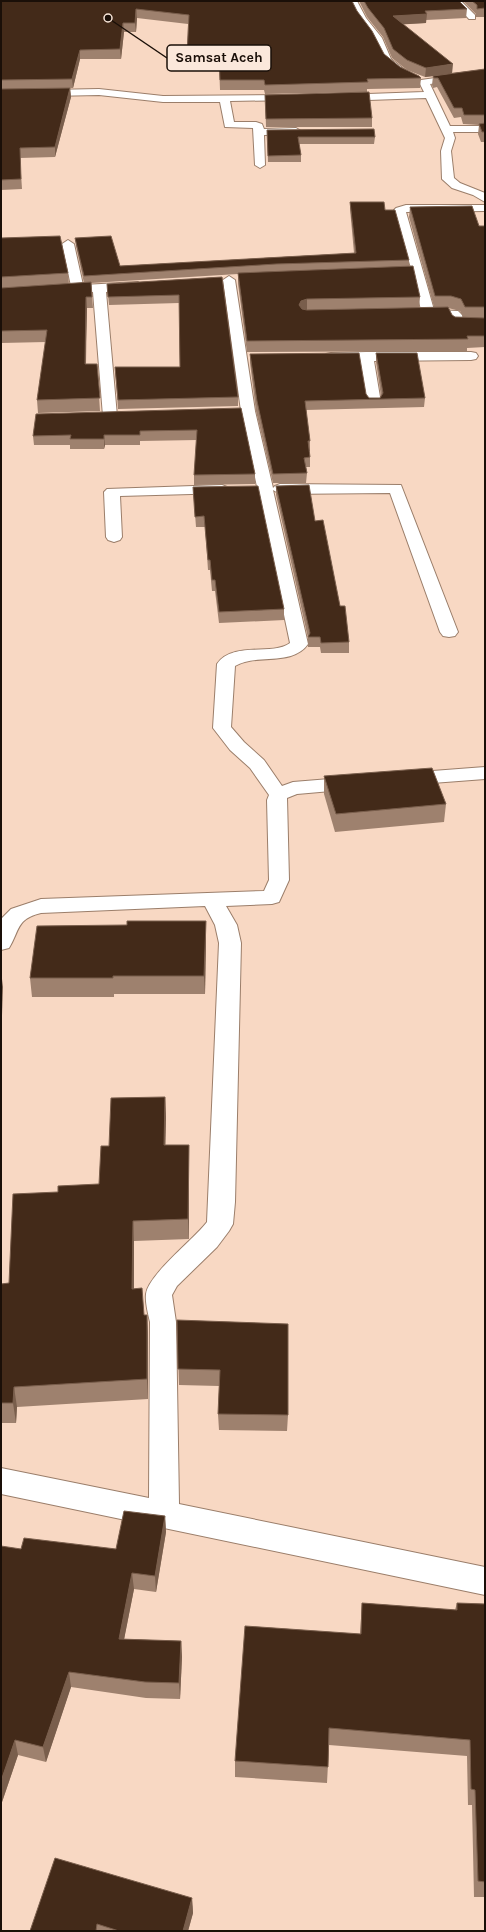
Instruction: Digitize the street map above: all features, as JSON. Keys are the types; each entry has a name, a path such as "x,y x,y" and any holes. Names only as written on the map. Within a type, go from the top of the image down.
{"street":[{"path":"353,1 362,19 377,38 387,60 403,74 424,82 485,74"},
{"path":"456,1 472,17"},
{"path":"424,82 448,130 450,138 446,151 448,179 453,184 482,195 485,199"},
{"path":"1,94 99,92 162,99 308,98"},
{"path":"331,98 430,95"},
{"path":"225,99 228,124 258,126 260,165"},
{"path":"448,130 485,129"},
{"path":"259,132 305,131"},
{"path":"428,314 418,272 400,210 406,208 485,208"},
{"path":"68,244 78,289"},
{"path":"373,274 418,272"},
{"path":"229,280 247,358 240,411 250,490 299,644 296,649 287,651 238,656 226,664 222,728 231,741 257,764 279,794"},
{"path":"1,294 147,285"},
{"path":"99,288 110,416"},
{"path":"405,314 452,314 455,315 457,323 460,324 485,324"},
{"path":"366,356 374,403"},
{"path":"319,357 472,356"},
{"path":"95,416 126,415"},
{"path":"114,537 112,492 396,488 449,632"},
{"path":"1,942 11,919 30,908 41,906 272,897 279,880 277,800 279,794 293,788 485,773"},
{"path":"164,1515 163,1322 159,1294 168,1279 208,1240 220,1224 222,1202 230,943 226,925 212,900"},
{"path":"1,1481 485,1580"}],"building":[{"path":"1,1 352,1 357,11 372,31 384,54 400,67 421,78 367,79 368,82 265,85 264,80 220,80 219,55 187,55 189,15 136,9 135,23 123,23 120,49 80,50 72,79 1,80"},
{"path":"364,1 459,1 467,9 425,11 427,14 393,16 453,64 426,68 407,60 393,49 384,28"},
{"path":"472,1 485,1 485,8 477,9 477,5"},
{"path":"485,69 485,115 464,115 462,108 454,108 438,78 434,78 433,76"},
{"path":"70,88 55,147 20,148 21,179 1,180 1,89"},
{"path":"369,92 372,118 266,119 265,95"},
{"path":"485,123 485,132 482,132 479,124"},
{"path":"374,129 375,137 298,137 301,155 268,156 267,130"},
{"path":"350,202 384,202 385,210 395,210 409,260 276,264 84,276 75,238 111,236 120,266 356,253"},
{"path":"472,206 479,226 485,226 485,307 465,307 461,299 451,296 435,296 410,207"},
{"path":"60,236 68,273 1,277 1,238"},
{"path":"413,266 420,297 307,299 301,301 299,305 302,309 307,310 448,307 452,315 455,317 485,318 485,336 467,336 468,339 247,341 238,273"},
{"path":"222,277 238,397 118,400 115,367 180,367 179,295 108,297 107,284"},
{"path":"91,282 92,297 86,297 85,364 97,364 100,398 37,400 47,330 1,331 1,288"},
{"path":"359,353 366,394 369,398 380,398 383,393 376,353 417,353 425,398 305,401 310,441 308,441 310,457 304,458 307,473 273,474 257,401 250,354"},
{"path":"241,408 255,474 194,475 197,430 140,431 140,435 104,435 104,439 70,439 71,435 33,436 36,414"},
{"path":"309,485 315,521 323,520 340,606 345,606 349,642 321,643 320,637 308,637 310,633 276,486"},
{"path":"258,486 284,609 219,612 215,580 212,580 210,560 208,560 204,516 195,517 193,487"},
{"path":"432,768 446,804 336,814 324,776"},
{"path":"127,921 206,921 204,976 30,978 37,926 127,925"},
{"path":"165,1097 164,1145 189,1145 188,1219 133,1221 132,1289 142,1288 144,1315 147,1315 147,1379 14,1387 13,1403 1,1403 1,1284 9,1283 13,1194 58,1192 58,1186 99,1184 101,1146 109,1146 111,1098"},
{"path":"177,1320 288,1324 288,1415 218,1414 220,1370 178,1369"},
{"path":"124,1511 165,1516 155,1576 132,1573 119,1639 181,1641 179,1683 145,1682 69,1672 43,1747 15,1740 1,1781 1,1546 21,1549 24,1538 116,1549"},
{"path":"362,1603 457,1610 457,1603 485,1604 485,1882 478,1881 475,1790 471,1789 470,1740 329,1728 328,1767 235,1761 245,1626 361,1634"},
{"path":"55,1858 192,1898 183,1931 119,1931 97,1924 96,1931 30,1931"}],"place":[{"name":"Samsat Aceh","path":"108,18"}]}
